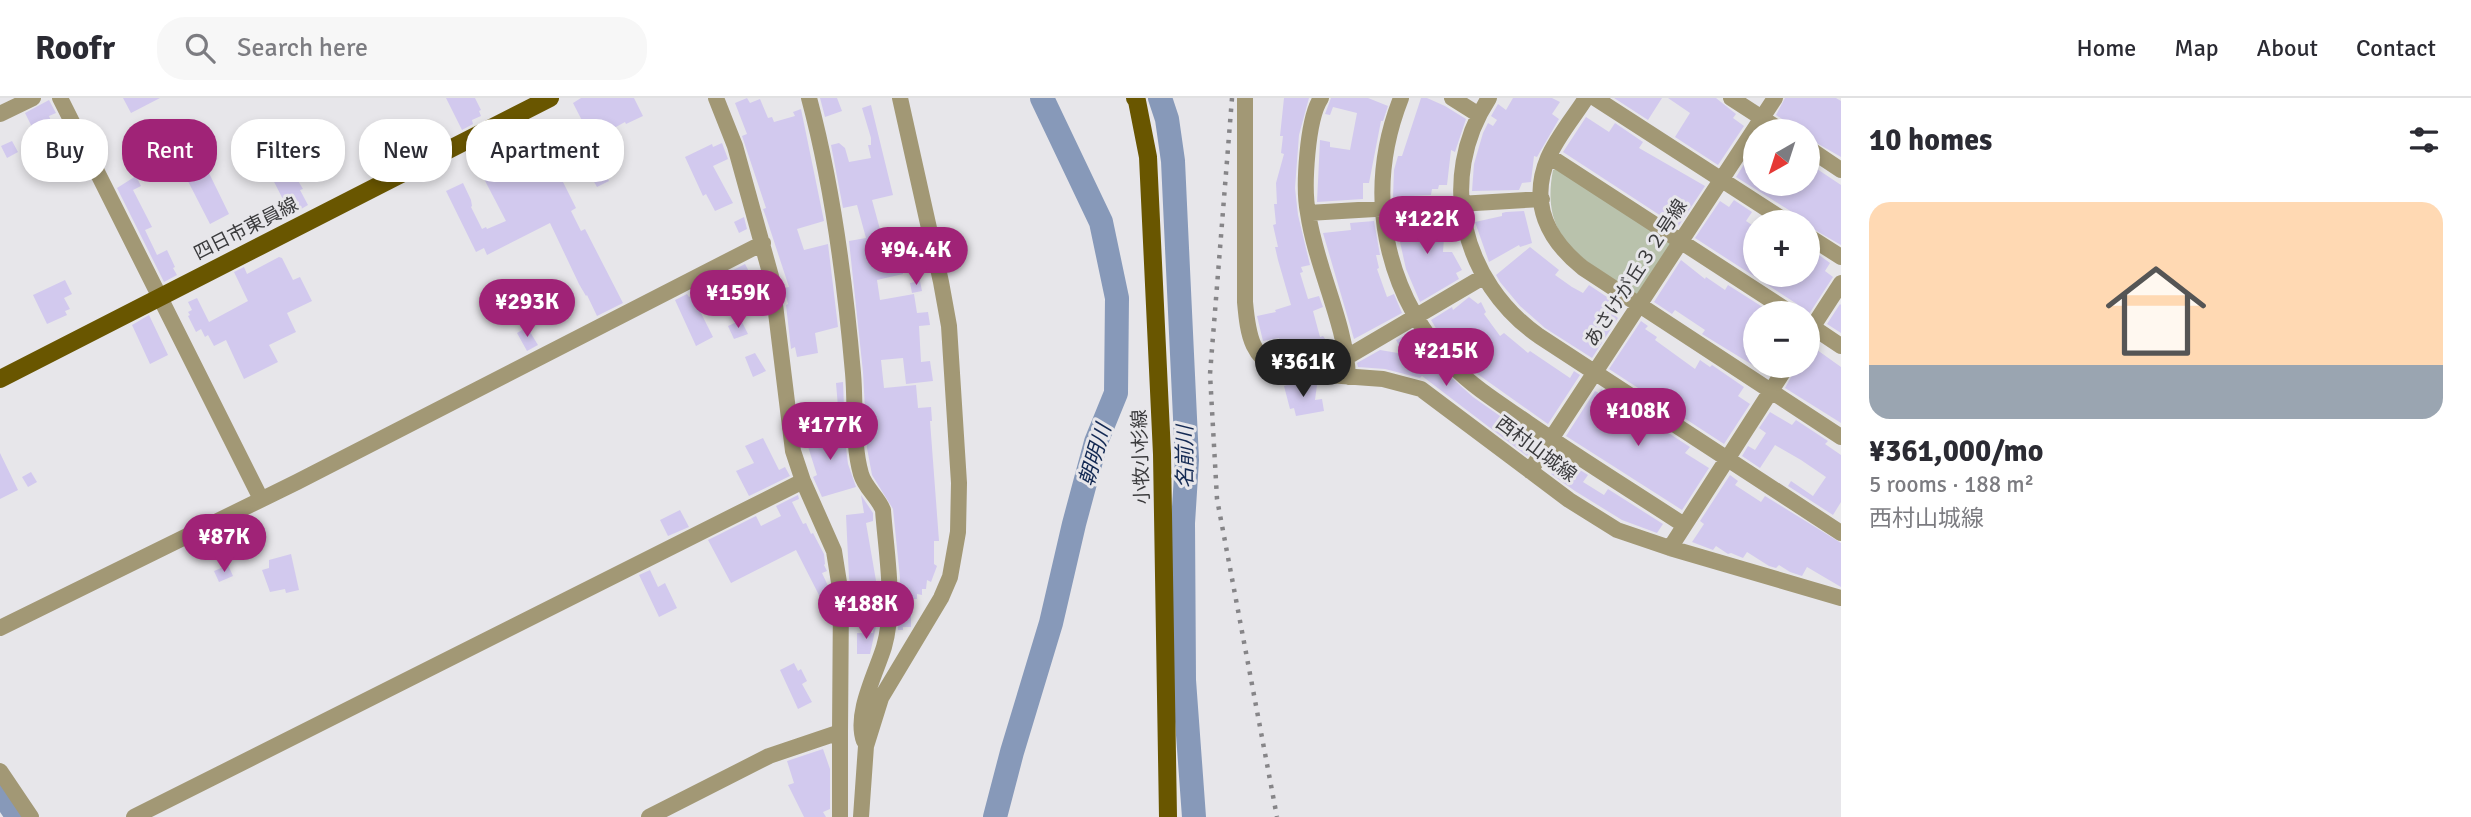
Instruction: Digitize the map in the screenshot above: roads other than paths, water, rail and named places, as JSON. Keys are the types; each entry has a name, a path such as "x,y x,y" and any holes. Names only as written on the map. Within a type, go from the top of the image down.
{"main road":[{"name":"四日市東員線","path":"0,379 550,98"},
{"name":"小牧小杉線","path":"1135,98 1148,157 1162,440 1168,817"}],"street":[{"path":"0,114 33,98"},
{"path":"60,98 261,499"},
{"path":"716,98 735,146 764,243 772,280 793,452 821,519 839,572 840,817"},
{"path":"809,98 821,143 835,220 853,372 858,456 862,477 880,501 883,510 890,596 885,645 870,683 862,722 862,737 866,746"},
{"path":"861,817 866,746 881,698 941,598 950,577 958,532 959,483 949,326 942,282 900,98"},
{"name":"西村山城線","path":"1245,98 1245,302 1247,323 1258,355 1274,368 1287,372 1383,379 1420,389 1605,524 1670,548 1841,598"},
{"path":"1321,98 1314,115 1306,201 1317,257 1347,357 1348,377"},
{"path":"1401,98 1387,148 1382,219 1394,268 1416,317 1434,345 1453,366 1486,394 1684,524"},
{"path":"1452,98 1479,116"},
{"path":"1489,98 1479,116 1464,162 1462,204 1468,242 1483,277 1501,303 1523,324 1595,373 1841,533"},
{"path":"1586,98 1549,156 1544,173 1542,199 1550,232 1560,249 1583,268 1841,437"},
{"path":"1595,98 1768,210"},
{"path":"1731,98 1762,118"},
{"name":"あさけが丘３２号線","path":"1530,471 1775,98"},
{"path":"1549,156 1772,301"},
{"path":"1820,156 1841,170"},
{"path":"1308,213 1542,199"},
{"path":"0,628 261,499 764,243"},
{"path":"1820,244 1841,257"},
{"path":"1347,357 1483,277"},
{"path":"1820,313 1841,283"},
{"path":"1820,335 1841,346"},
{"path":"1670,548 1779,378"},
{"path":"134,817 803,481"},
{"path":"649,817 769,756 840,732"},
{"path":"0,771 31,817"}],"waterway":[{"name":"朝明川","path":"995,817 1051,623 1096,442 1116,393 1117,298 1101,222 1042,98"},
{"name":"名前川","path":"1160,98 1167,119 1173,161 1187,460 1183,523 1184,680 1194,817"},
{"path":"0,791 18,817"}],"railway":[{"path":"1232,98 1210,374 1217,499 1277,817"}]}
